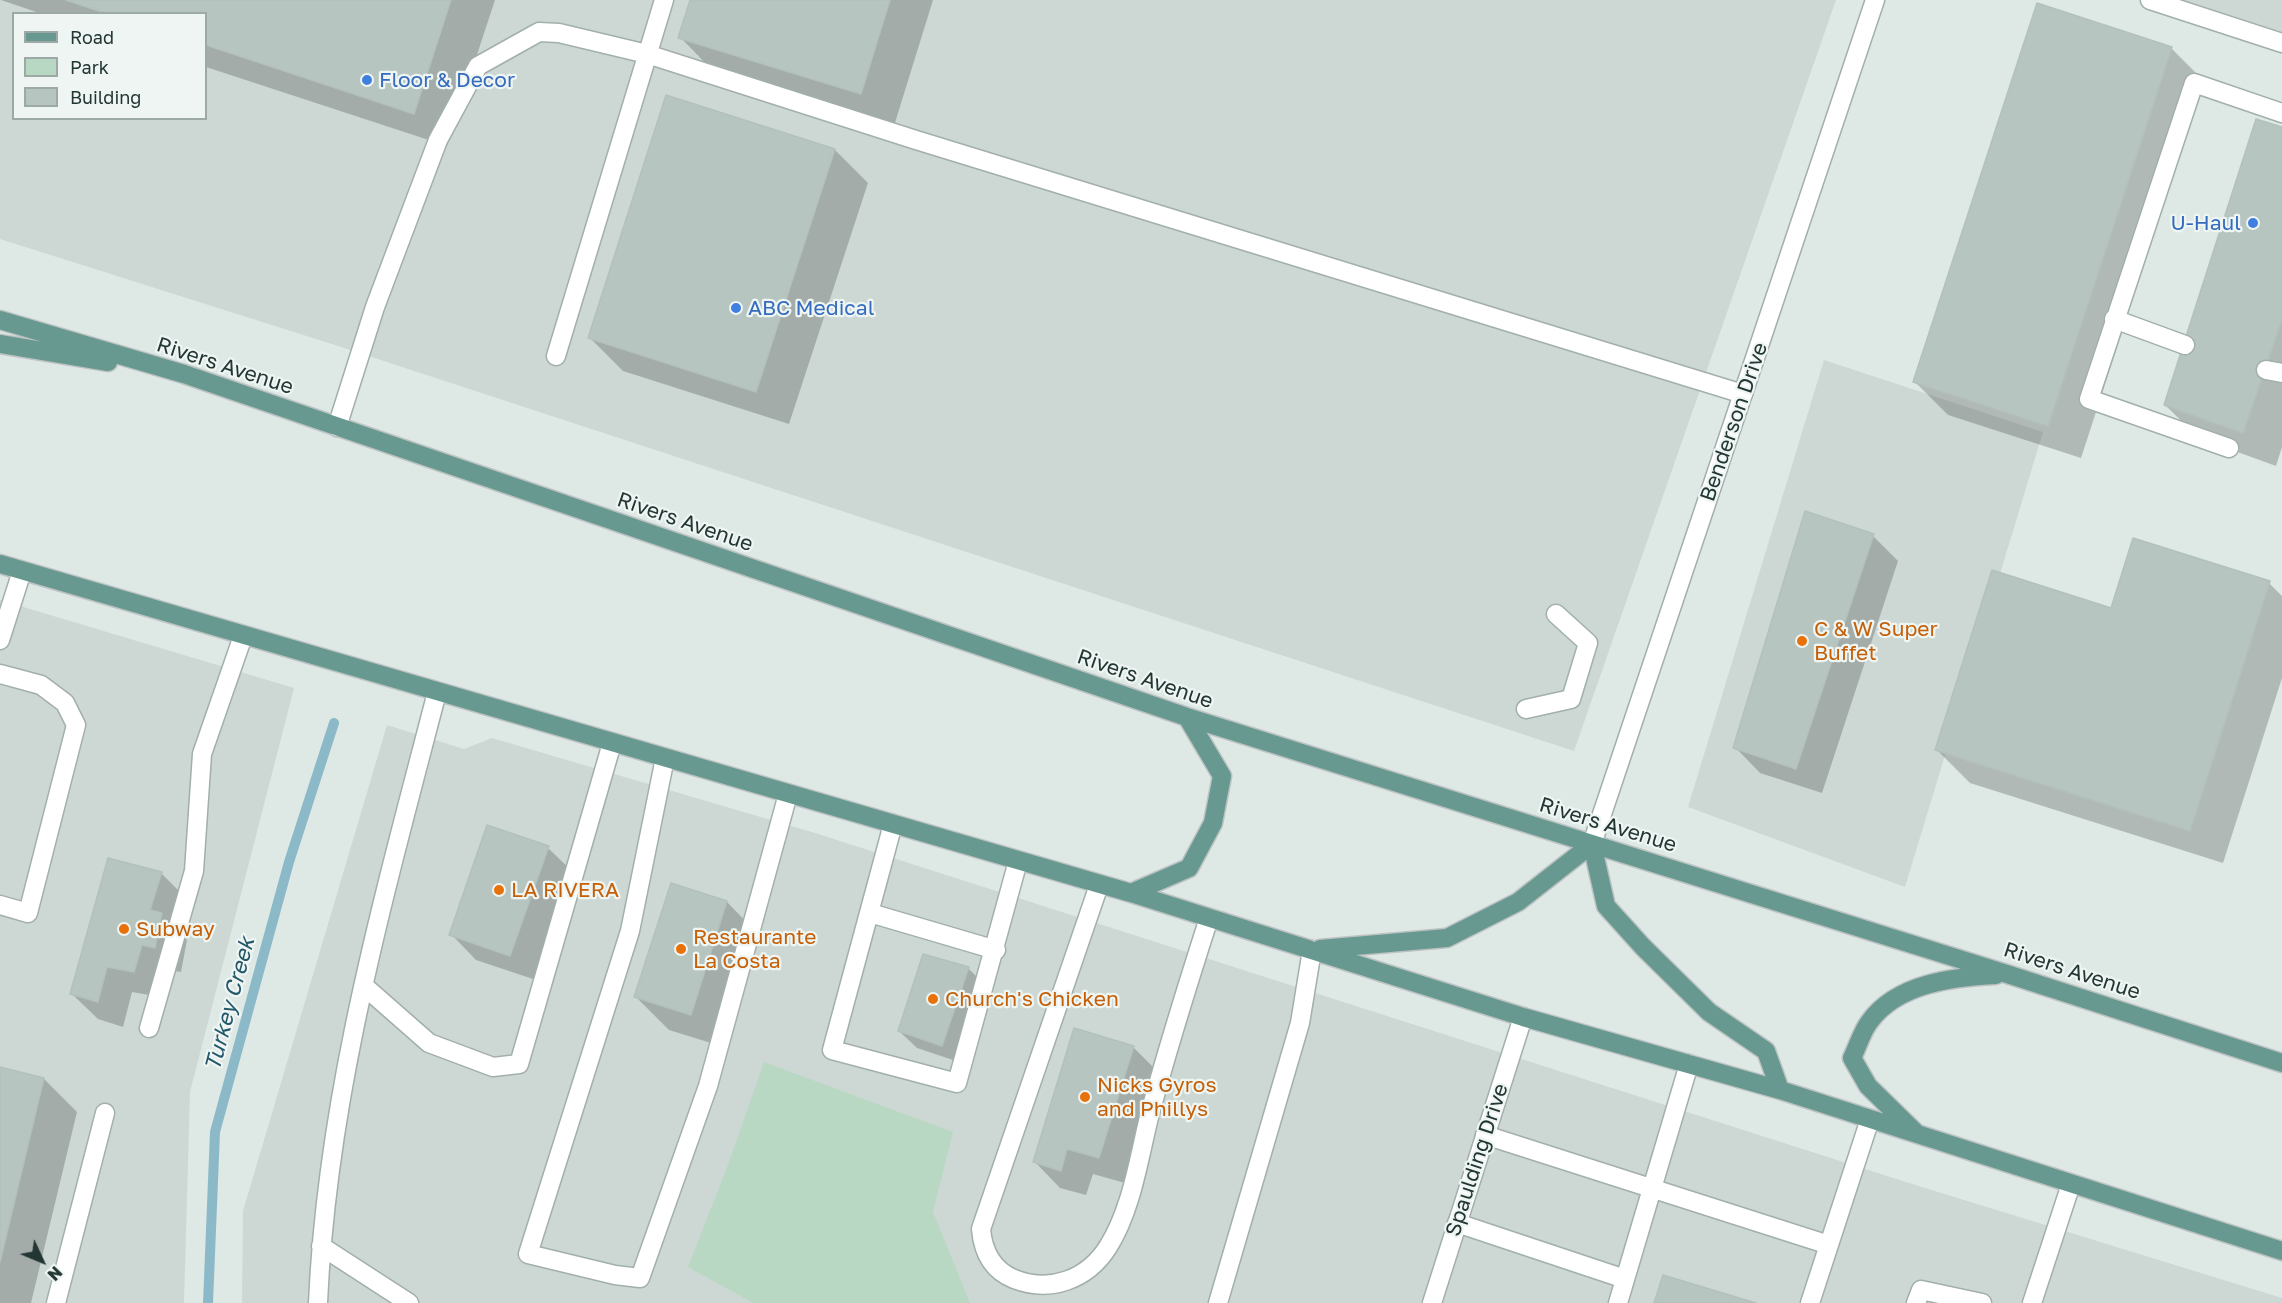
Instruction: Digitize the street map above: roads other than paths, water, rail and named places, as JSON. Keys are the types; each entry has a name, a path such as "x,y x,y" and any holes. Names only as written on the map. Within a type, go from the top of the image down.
{"main road":[{"name":"Rivers Avenue","path":"0,320 184,374 1187,717 2281,1058"},
{"path":"0,344 184,374"},
{"path":"0,564 1131,893 1523,1017 1780,1090 2282,1251"},
{"path":"1131,893 1189,868 1213,823 1222,776 1187,717"},
{"path":"1312,950 1447,938 1518,902 1592,844 1606,906 1708,1012 1766,1051 1780,1090"},
{"path":"1919,1135 1868,1086 1852,1058 1870,1020 1901,994 1948,978 2007,974"}],"street":[{"path":"556,356 664,0"},
{"name":"Benderson Drive","path":"1592,844 1875,0"},
{"path":"2150,0 2282,42"},
{"path":"337,427 375,307 438,140 478,66 539,32 559,33 647,54 926,144 1743,394"},
{"path":"2229,448 2089,399 2194,83 2282,113"},
{"path":"2114,319 2185,345"},
{"path":"0,640 22,571"},
{"path":"1526,709 1571,699 1588,643 1556,614"},
{"path":"149,1028 194,871 202,754 243,636"},
{"path":"0,674 41,686 65,703 76,725 28,914 0,905"},
{"path":"318,1303 321,1246 340,1094 364,986 437,692"},
{"path":"364,986 429,1043 493,1067 519,1064 612,743"},
{"path":"665,758 630,931 528,1254 615,1275 640,1278 708,1086 788,794"},
{"path":"893,824 832,1050 957,1083 996,950 1018,861"},
{"path":"1099,885 981,1229 982,1246 1000,1271 1034,1285 1052,1286 1077,1277 1107,1249 1122,1220 1170,1039 1209,918"},
{"path":"870,914 996,950"},
{"path":"1218,1303 1300,1023 1312,950"},
{"name":"Spaulding Drive","path":"1432,1303 1523,1017"},
{"path":"1618,1303 1689,1064"},
{"path":"56,1303 105,1113"},
{"path":"1810,1303 1870,1119"},
{"path":"1485,1135 1828,1245"},
{"path":"2032,1303 2071,1184"},
{"path":"1457,1223 1625,1279"},
{"path":"321,1246 409,1303"},
{"path":"1916,1303 1921,1290 1982,1303"}],"waterway":[{"name":"Turkey Creek","path":"208,1303 215,1132 289,862 334,723"}],"place":[{"name":"Floor & Decor","path":"367,80"},
{"name":"U-Haul","path":"2253,223"},
{"name":"ABC Medical","path":"736,308"},
{"name":"C & W Super Buffet","path":"1802,641"},
{"name":"LA RIVERA","path":"499,890"},
{"name":"Subway","path":"124,929"},
{"name":"Restaurante La Costa","path":"681,949"},
{"name":"Church's Chicken","path":"933,999"},
{"name":"Nicks Gyros and Phillys","path":"1085,1097"}]}
